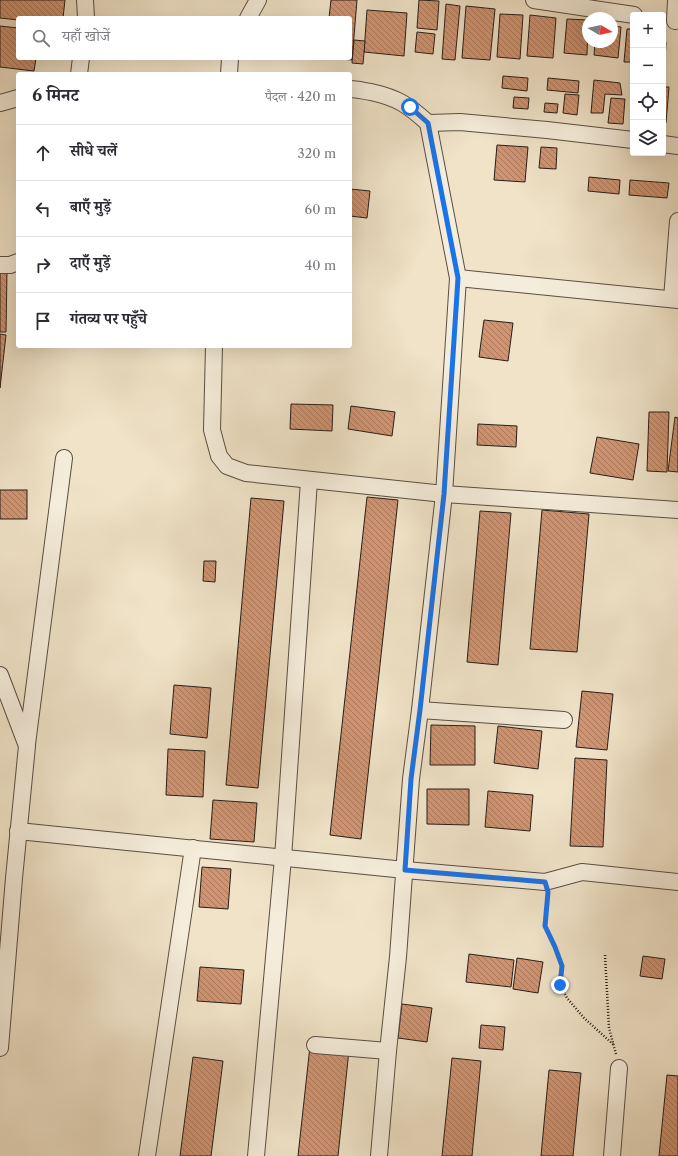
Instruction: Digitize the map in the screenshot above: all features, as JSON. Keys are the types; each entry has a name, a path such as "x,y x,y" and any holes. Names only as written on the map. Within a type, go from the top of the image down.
{"street":[{"path":"85,0 86,16"},
{"path":"249,16 258,0"},
{"path":"534,0 630,14"},
{"path":"672,21 676,0"},
{"path":"78,72 81,60"},
{"path":"229,72 230,60"},
{"path":"352,89 388,96 410,107 428,123 458,278 444,494 411,779 398,957 379,1156"},
{"path":"0,103 16,99"},
{"path":"428,123 460,122 630,140"},
{"path":"666,144 678,146"},
{"path":"458,278 675,300 678,221"},
{"path":"0,265 10,265 16,263"},
{"path":"214,348 212,430 219,456 227,466 246,473 310,481 444,494 678,510"},
{"path":"0,1048 18,831 27,746 64,458"},
{"path":"256,1156 283,858 310,481"},
{"path":"0,675 27,746"},
{"path":"420,710 564,720"},
{"path":"18,831 405,870 545,882 582,872 678,882"},
{"path":"147,1156 193,848"},
{"path":"315,1045 388,1051"},
{"path":"612,1156 619,1068"}],"path":[{"path":"545,882 548,892 545,926 562,966 560,985 567,998 584,1018 614,1045"},
{"path":"605,955 609,1028 619,1068"}],"building":[{"path":"0,0 65,0 63,16 16,16 16,20 0,18"},
{"path":"331,0 357,0 352,60 352,16 329,16"},
{"path":"419,0 439,1 437,30 417,28"},
{"path":"446,4 460,6 455,60 442,59"},
{"path":"466,6 495,9 490,60 462,58"},
{"path":"367,10 407,13 404,56 364,52"},
{"path":"500,14 523,15 520,59 497,57"},
{"path":"530,15 556,18 553,58 527,56"},
{"path":"567,19 582,20 582,48 587,48 587,55 564,53"},
{"path":"0,26 16,28 16,60 36,60 34,71 0,67"},
{"path":"618,27 621,27 618,58 594,55 595,48 618,48"},
{"path":"627,29 630,29 630,62 624,62"},
{"path":"417,32 435,34 433,54 415,52"},
{"path":"354,40 365,41 363,64 352,63"},
{"path":"503,76 528,78 527,91 502,88"},
{"path":"548,78 579,81 578,93 547,90"},
{"path":"594,80 620,83 622,95 605,94 603,113 591,113"},
{"path":"666,87 669,87 666,123"},
{"path":"565,94 579,95 577,115 563,113"},
{"path":"514,97 529,98 528,109 513,108"},
{"path":"611,98 625,99 623,124 608,123"},
{"path":"545,103 558,104 557,113 544,112"},
{"path":"497,145 528,147 525,182 494,180"},
{"path":"541,147 557,148 556,169 539,168"},
{"path":"589,177 620,180 619,194 588,191"},
{"path":"630,180 669,183 667,198 629,195"},
{"path":"352,189 370,191 367,218 352,216"},
{"path":"0,270 7,271 6,332 0,332"},
{"path":"484,320 513,323 508,361 479,357"},
{"path":"0,334 6,335 0,388"},
{"path":"291,404 333,405 332,431 290,429"},
{"path":"351,406 395,412 392,436 348,429"},
{"path":"649,412 669,412 667,472 647,471"},
{"path":"675,417 678,418 678,472 668,471"},
{"path":"478,424 517,426 516,447 477,445"},
{"path":"597,437 639,444 633,480 590,473"},
{"path":"0,490 27,490 27,519 0,519"},
{"path":"367,497 398,500 361,839 330,835"},
{"path":"251,498 284,501 258,788 226,785"},
{"path":"542,510 589,514 577,652 530,649"},
{"path":"480,511 511,513 498,665 467,662"},
{"path":"204,561 216,561 215,582 203,581"},
{"path":"174,685 211,688 207,738 170,734"},
{"path":"582,691 613,694 607,750 576,747"},
{"path":"431,725 475,726 475,765 430,765"},
{"path":"498,726 542,731 538,769 494,763"},
{"path":"168,749 205,751 203,797 166,795"},
{"path":"575,758 607,760 603,847 570,846"},
{"path":"427,789 469,789 469,825 427,824"},
{"path":"488,791 533,795 530,831 485,827"},
{"path":"213,800 257,803 254,842 210,839"},
{"path":"202,867 231,869 228,909 199,907"},
{"path":"469,954 514,960 511,987 466,982"},
{"path":"643,956 665,959 662,979 640,976"},
{"path":"517,958 543,962 538,993 513,989"},
{"path":"200,967 244,970 241,1004 197,1001"},
{"path":"402,1004 432,1008 427,1042 398,1038"},
{"path":"481,1025 505,1027 503,1050 479,1048"},
{"path":"310,1046 349,1050 338,1156 298,1156"},
{"path":"193,1057 223,1061 211,1156 180,1156"},
{"path":"452,1058 481,1061 472,1156 442,1156"},
{"path":"549,1070 581,1073 573,1156 541,1156"},
{"path":"667,1075 678,1076 678,1156 659,1156"}],"route":[{"path":"410,107 428,123 458,278 444,494 411,779 405,870 545,882 548,892 545,926 562,966 560,985"}]}
